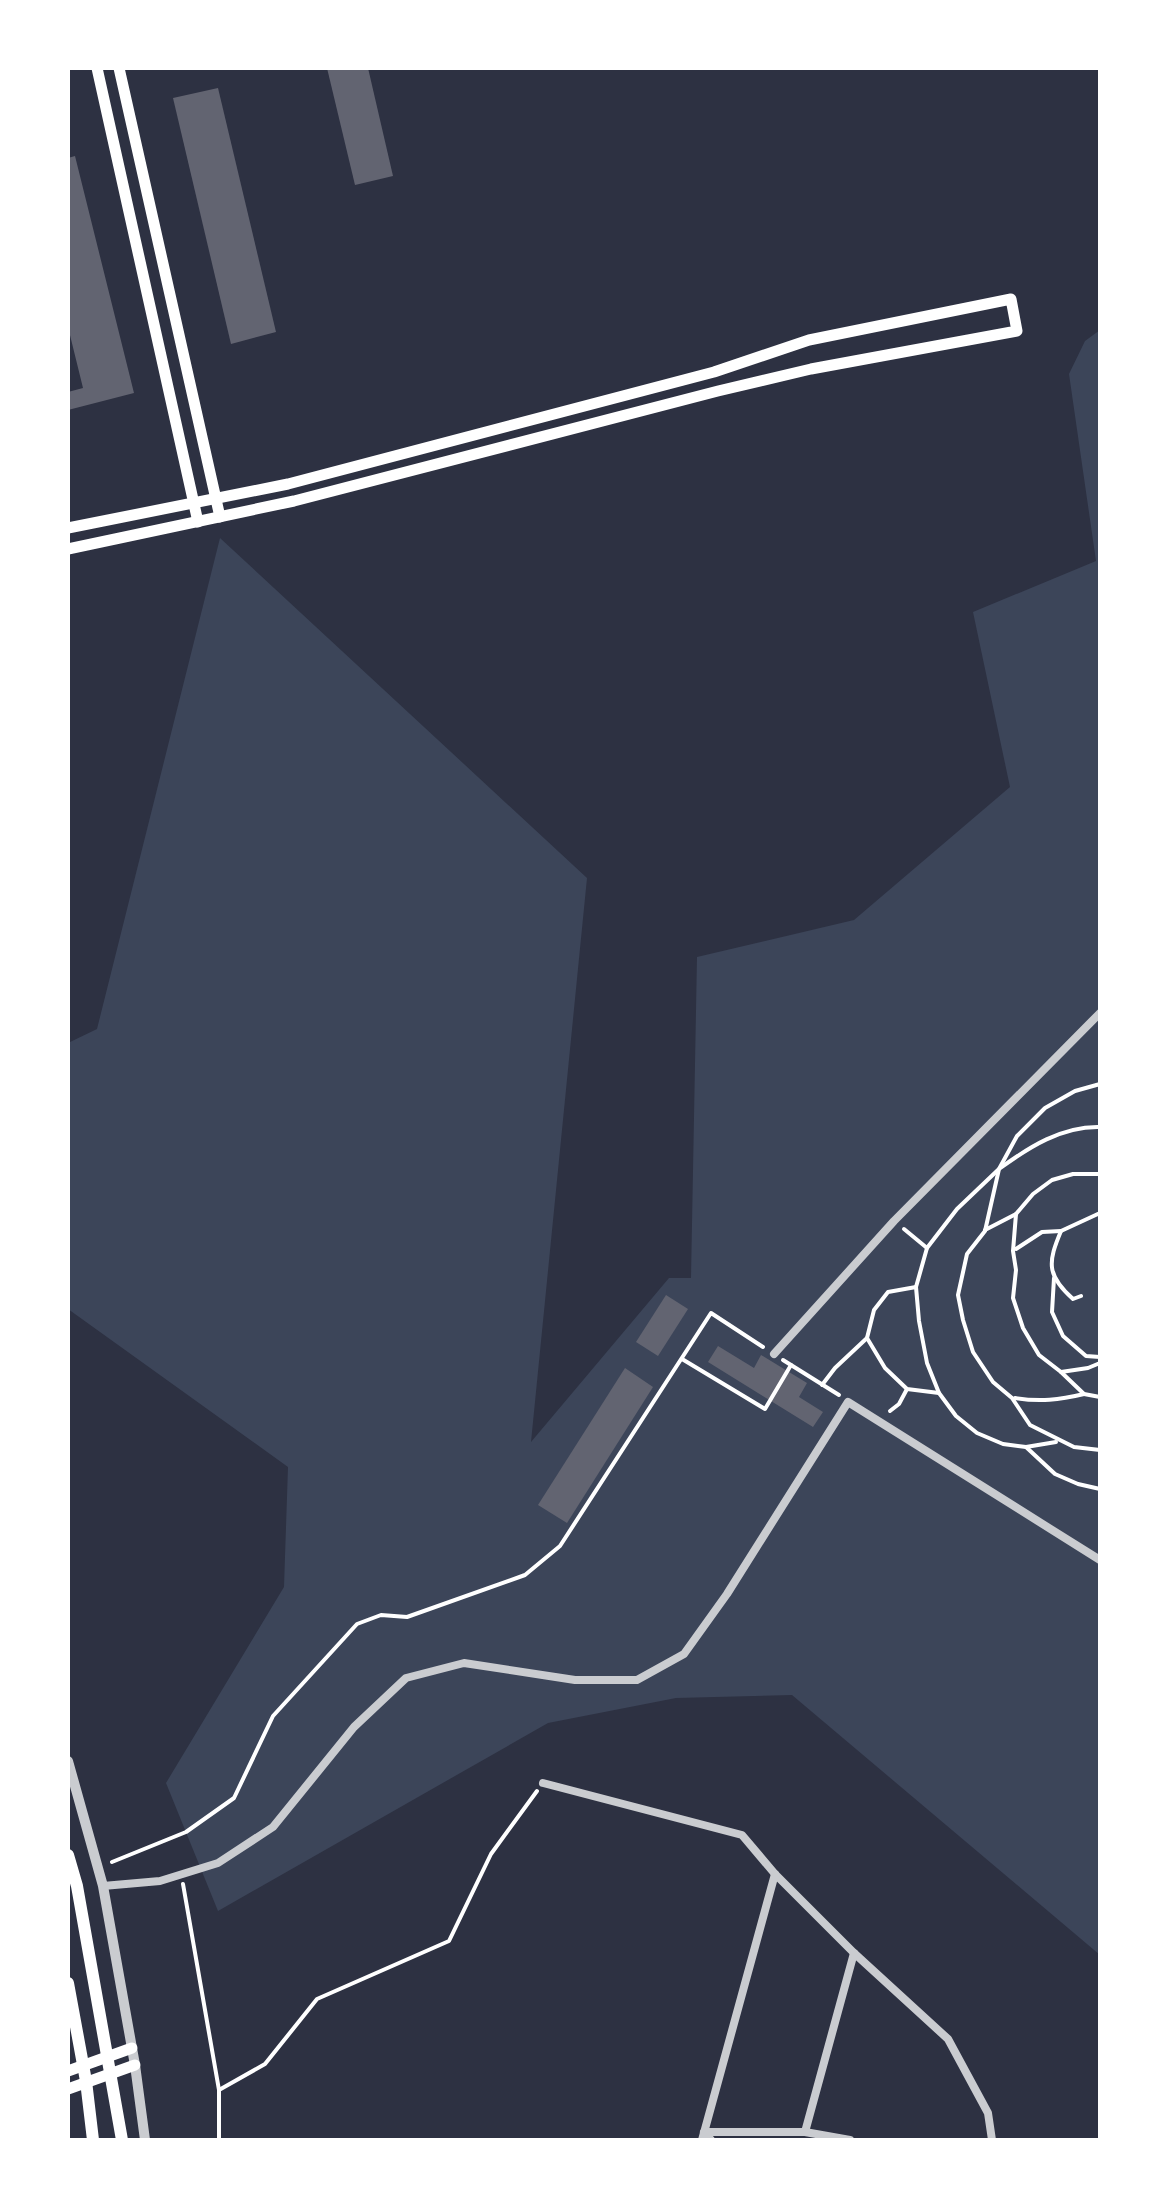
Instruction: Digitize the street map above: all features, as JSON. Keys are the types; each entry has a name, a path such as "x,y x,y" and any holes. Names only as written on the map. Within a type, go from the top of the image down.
{"main road":[{"path":"97,68 198,522"},
{"path":"119,68 220,517"},
{"path":"68,528 288,484 714,372 809,340 1011,300 1017,331 811,369 294,502 68,550"},
{"path":"68,1855 77,1886 122,2140"},
{"path":"68,1983 93,2140"},
{"path":"68,2072 132,2048"},
{"path":"68,2089 135,2065"}],"street":[{"path":"774,1354 894,1222 1100,1013"},
{"path":"103,1886 160,1881 218,1863 273,1827 354,1727 406,1678 464,1663 575,1680 637,1680 684,1654 727,1594 848,1402 1100,1560"},
{"path":"68,1761 103,1886 145,2140"},
{"path":"544,1782 742,1835 854,1953 948,2039 988,2113 992,2140"},
{"path":"704,2136 775,1874"},
{"path":"805,2132 854,1953"},
{"path":"704,2136 805,2132 850,2140"},
{"path":"704,2136 712,2140"}],"path":[{"path":"1100,1084 1075,1091 1044,1108 1017,1136 1000,1169 984,1231 967,1254 958,1295 973,1352 1030,1425 1074,1447 1100,1450"},
{"path":"1060,1441 1026,1447 1003,1444 977,1433 956,1416 927,1363 916,1287 927,1248 957,1209 1000,1169 1027,1149 1062,1132 1100,1126"},
{"path":"984,1231 1016,1214 1052,1180 1073,1174 1100,1174"},
{"path":"1013,1250 1042,1232 1060,1231 1100,1213"},
{"path":"1016,1214 1012,1298 1023,1328 1039,1356 1084,1394"},
{"path":"894,1222 927,1248"},
{"path":"1060,1231 1050,1257 1057,1285 1073,1299 1081,1296"},
{"path":"1054,1274 1052,1312 1063,1336 1086,1356 1100,1360"},
{"path":"822,1385 867,1338 874,1310 888,1292 916,1287"},
{"path":"98,1868 186,1832 234,1798 273,1716 357,1624 380,1615 407,1617 525,1575 560,1546 711,1314 848,1402"},
{"path":"867,1338 885,1368 907,1390 940,1393"},
{"path":"682,1359 764,1409 791,1365"},
{"path":"1061,1372 1088,1368 1100,1360"},
{"path":"878,1420 900,1404 907,1390"},
{"path":"1012,1398 1037,1402 1084,1394 1100,1397"},
{"path":"1026,1447 1056,1474 1100,1489"},
{"path":"219,2090 265,2064 317,1999 449,1941 491,1854 544,1782"},
{"path":"181,1875 219,2090 219,2140"}],"shaded area":[{"path":"1100,330 1100,1955 792,1695 676,1698 548,1723 218,1911 166,1783 284,1587 288,1467 68,1309 68,1043 97,1029 220,538 587,878 531,1442 669,1278 691,1278 697,957 854,920 1010,787 973,612 1096,561 1069,374 1085,341"}],"building":[{"path":"327,68 368,68 393,176 355,185"},
{"path":"218,88 276,332 231,344 173,98"},
{"path":"75,156 134,393 68,410 68,392 83,388 68,327 68,158"},
{"path":"666,1295 688,1309 658,1356 636,1342"},
{"path":"718,1346 754,1368 761,1355 807,1383 799,1397 823,1412 813,1427 708,1362"},
{"path":"625,1368 653,1387 567,1523 538,1505"}]}
